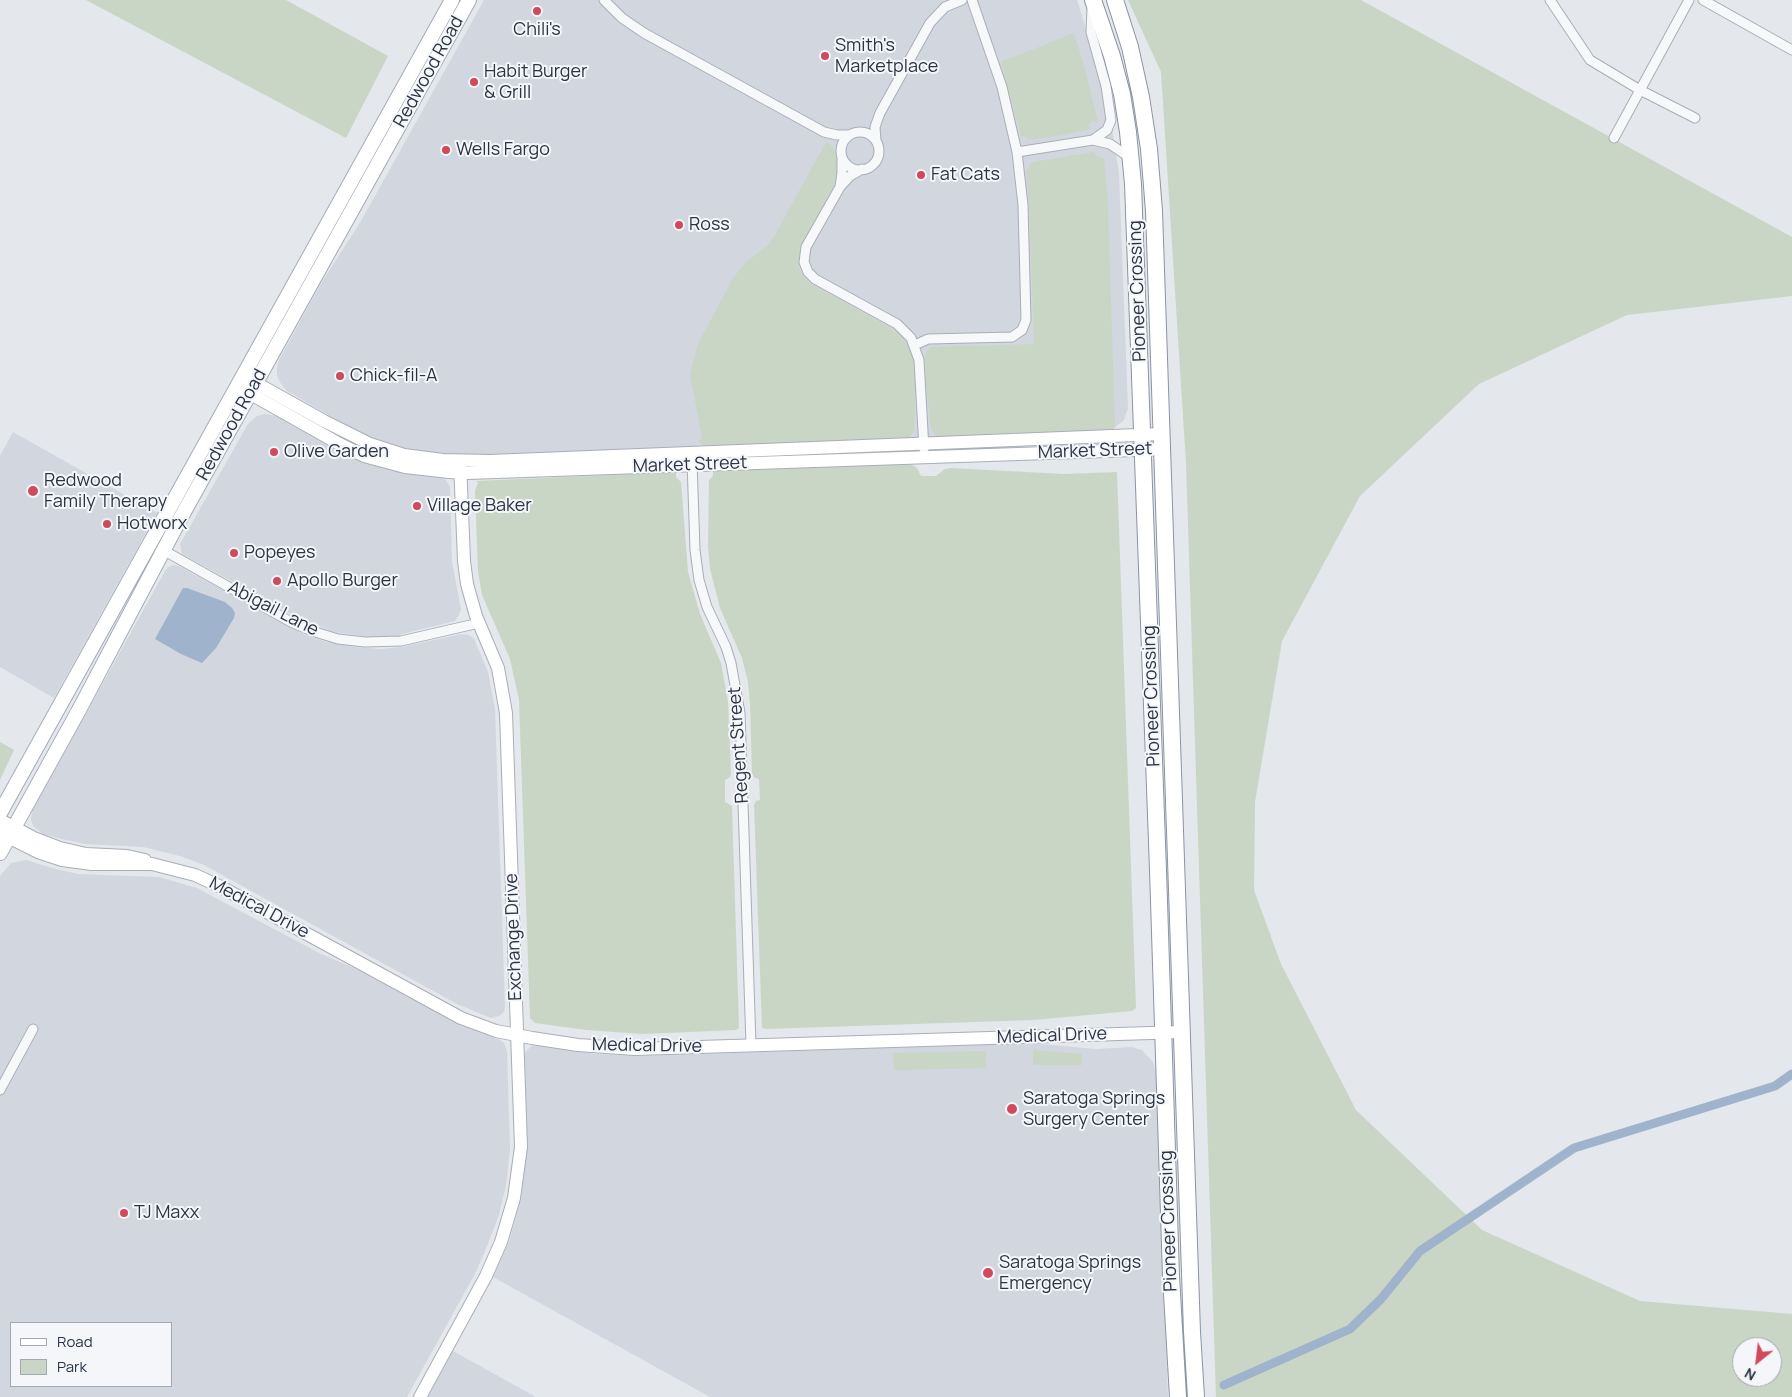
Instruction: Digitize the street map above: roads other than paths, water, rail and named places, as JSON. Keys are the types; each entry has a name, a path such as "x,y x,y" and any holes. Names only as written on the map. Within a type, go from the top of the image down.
{"highway":[{"name":"Pioneer Crossing","path":"1115,0 1134,63 1149,149 1154,211 1192,1332 1196,1397"},
{"name":"Pioneer Crossing","path":"1093,1 1118,75 1131,159 1144,442 1171,1276 1178,1397"}],"main road":[{"name":"Redwood Road","path":"0,813 452,0"},
{"name":"Redwood Road","path":"0,853 7,833 83,702 163,550 469,0"}],"street":[{"path":"604,0 622,18 644,33 824,132 838,136 867,133 876,141"},
{"path":"925,457 919,360 915,345 907,333 897,324 816,279 805,267 804,257 806,247 840,186 850,176 870,166 876,159 878,150 875,127 880,113 930,22 945,7 962,0"},
{"path":"915,345 928,339 1012,337 1024,327 1026,320 1023,205 1017,152 1002,87 972,0"},
{"path":"1550,0 1590,60 1640,90 1695,118"},
{"path":"1614,138 1689,0"},
{"path":"1704,0 1792,50"},
{"path":"1093,1 1091,32 1106,86 1111,120 1107,130 1093,140"},
{"path":"840,186 842,143 852,134 869,124 880,113"},
{"path":"824,132 835,142 841,155 850,166 862,169"},
{"path":"1017,152 1093,140 1110,144 1122,150 1131,159"},
{"name":"Market Street","path":"240,381 336,442 364,456 405,467 460,467 691,459 925,457 1144,442"},
{"name":"Market Street","path":"691,459 923,444 1162,442"},
{"name":"Regent Street","path":"691,459 695,550 699,580 731,663 740,713 751,1046"},
{"name":"Exchange Drive","path":"420,1397 491,1266 501,1242 511,1213 521,1147 506,713 498,668 471,600 465,574 460,467"},
{"name":"Abigail Lane","path":"163,550 291,622 338,639 365,642 396,641 480,623"},
{"name":"Medical Drive","path":"0,820 7,833 73,851 98,855 134,856 152,864 181,870 207,880 461,1018 487,1028 517,1035 578,1045 618,1048 751,1046 1183,1032"},
{"path":"0,1090 33,1029"}],"water":[{"path":"183,588 225,602 235,613 234,618 216,648 202,663 181,654 155,639"}],"waterway":[{"path":"1224,1385 1350,1329 1381,1299 1420,1251 1574,1148 1775,1086 1792,1074"}],"place":[{"name":"Chili's","path":"537,11"},
{"name":"Smith's Marketplace","path":"825,56"},
{"name":"Habit Burger & Grill","path":"474,82"},
{"name":"Wells Fargo","path":"446,150"},
{"name":"Fat Cats","path":"921,175"},
{"name":"Ross","path":"679,225"},
{"name":"Chick-fil-A","path":"340,376"},
{"name":"Olive Garden","path":"274,452"},
{"name":"Redwood Family Therapy","path":"33,491"},
{"name":"Village Baker","path":"417,506"},
{"name":"Hotworx","path":"107,524"},
{"name":"Popeyes","path":"234,553"},
{"name":"Apollo Burger","path":"277,581"},
{"name":"Saratoga Springs Surgery Center","path":"1012,1109"},
{"name":"TJ Maxx","path":"124,1213"},
{"name":"Saratoga Springs Emergency","path":"988,1273"}]}
